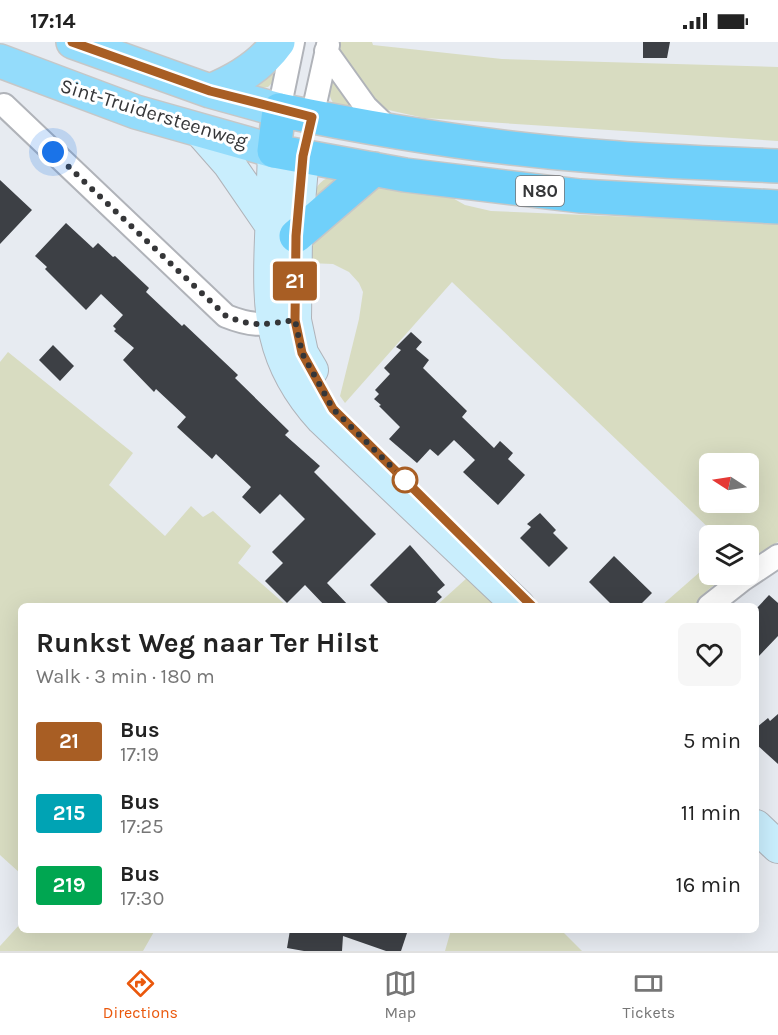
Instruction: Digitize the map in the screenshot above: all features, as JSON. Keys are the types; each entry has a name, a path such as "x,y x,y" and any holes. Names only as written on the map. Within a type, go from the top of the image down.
{"highway":[{"name":"Sint-Truidersteenweg","path":"279,110 312,117 289,153 279,110"},
{"name":"N80","path":"312,117 500,147 604,158 778,166"},
{"name":"N80","path":"289,153 405,175 580,196 778,207"},
{"path":"284,231 374,169"}],"main road":[{"name":"Sint-Truidersteenweg","path":"73,42 210,91 279,110"},
{"path":"210,91 236,80 268,57 278,42"},
{"name":"Sint-Truidersteenweg","path":"0,61 126,109 289,153 284,231 282,358 295,385 308,404 516,603"},
{"path":"200,130 284,231"},
{"name":"Sint-Truidersteenweg","path":"284,322 333,409 529,603"},
{"path":"759,829 778,847"}],"street":[{"path":"279,110 293,42"},
{"path":"312,117 328,46"},
{"path":"328,46 366,107 391,131"},
{"path":"4,105 226,316 245,323 263,325 284,322"},
{"path":"714,603 742,580 778,556"}],"green space":[{"path":"336,42 372,42 373,45 502,59 778,67 778,141 424,118 384,109 365,94 334,47"},
{"path":"279,57 278,77 268,87 249,90"},
{"path":"330,69 358,110 336,107 333,103 329,89"},
{"path":"332,176 352,176 311,202 318,186 323,180"},
{"path":"385,184 440,191 465,205 491,211 778,223 778,542 759,553 759,525 706,525 452,282 345,403 340,396 359,319 363,292 359,283 349,272 333,264 308,263 312,235 369,189"},
{"path":"8,352 133,453 109,485 165,536 191,506 203,517 213,511 251,546 238,563 284,603 18,603 18,871 0,855 0,362"},
{"path":"699,573 699,585 714,585 697,603 664,603"},
{"path":"468,577 495,603 439,603"},
{"path":"18,926 18,933 153,933 143,951 0,951 0,946"},
{"path":"450,933 564,933 582,951 445,951"}],"building":[{"path":"643,42 670,42 667,58 643,58"},
{"path":"0,180 32,210 0,244"},
{"path":"66,223 93,248 98,243 149,288 146,292 182,326 184,324 238,375 235,378 289,431 285,435 320,466 314,472 376,534 327,583 346,603 322,603 305,585 287,603 265,581 283,563 272,552 305,519 280,494 260,514 242,497 251,487 216,454 212,459 177,427 186,417 156,389 154,392 123,360 134,348 114,331 116,329 113,326 123,315 101,294 86,310 35,256"},
{"path":"411,332 422,342 416,349 429,360 423,368 467,411 462,417 494,448 500,441 513,453 508,459 525,475 498,505 463,472 475,460 454,440 438,456 430,449 417,463 389,439 400,427 374,399 379,394 375,390 390,374 384,368 401,350 396,347"},
{"path":"53,345 74,366 60,381 39,360"},
{"path":"540,513 556,530 553,533 568,548 549,567 520,538 531,527 527,524"},
{"path":"410,545 445,585 437,592 442,597 435,603 388,603 370,585"},
{"path":"614,556 652,593 642,603 610,603 589,582"},
{"path":"769,595 778,603 778,636 759,656 759,606"},
{"path":"778,714 778,764 759,747 759,726 768,718 770,721"},
{"path":"290,933 407,933 401,951 386,951 343,936 342,951 304,951 287,948"}],"bus line":[{"name":"21","path":"72,42 210,91 312,117 303,156 296,236 295,320 302,353 333,409 529,603"}],"route":[{"path":"53,152 226,316 245,323 263,325 295,320 302,353 333,409 405,480"}]}
